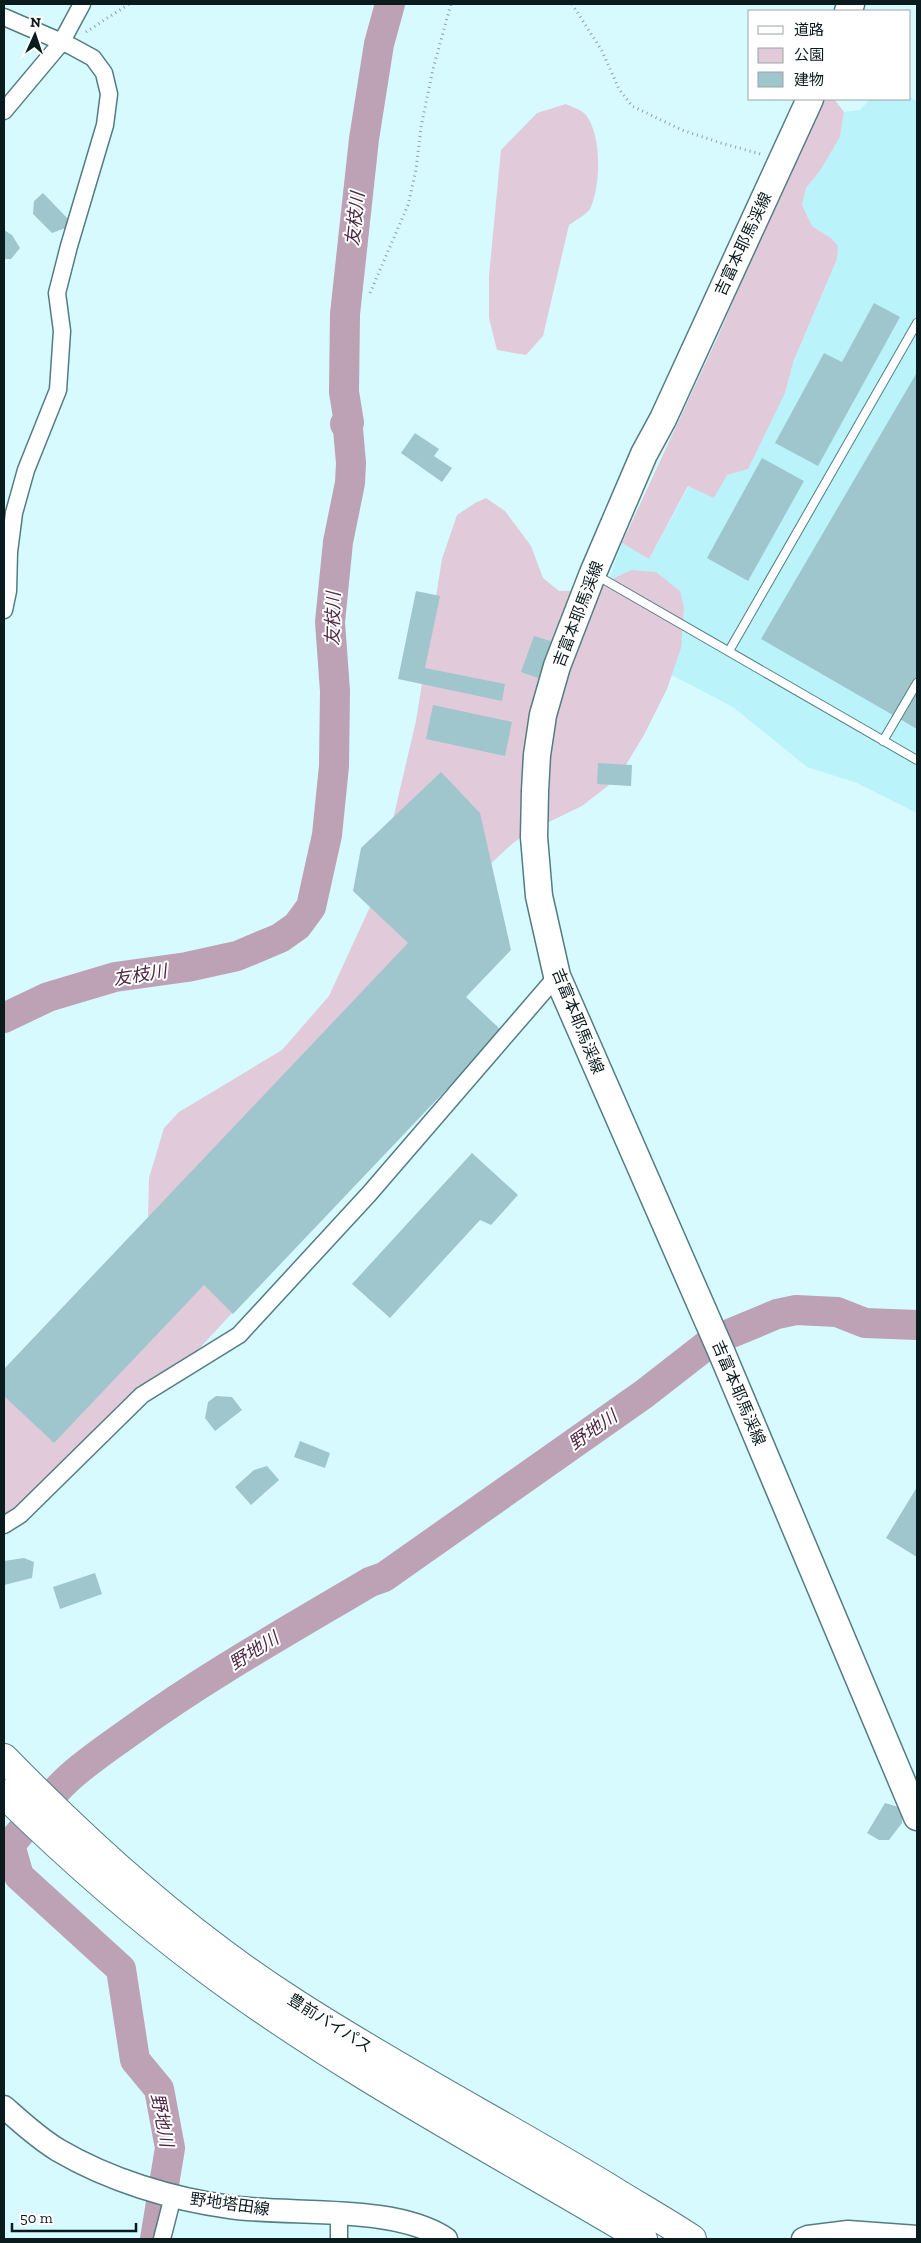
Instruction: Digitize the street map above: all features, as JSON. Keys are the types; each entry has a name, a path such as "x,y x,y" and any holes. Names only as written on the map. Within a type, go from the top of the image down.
{"highway":[{"name":"豊前バイパス","path":"4,1758 61,1816 148,1893 220,1951 286,1997 414,2075 536,2143 692,2239"},
{"name":"豊前バイパス","path":"4,1794 45,1834 136,1914 207,1970 264,2010 399,2096 643,2239"}],"main road":[{"name":"吉富本耶馬渓線","path":"810,100 663,419 644,454 593,573 557,666 543,714 537,755 534,837 539,896 557,976 722,1351 917,1817"},
{"name":"野地塔田線","path":"4,2107 57,2150 127,2181 173,2196 231,2207 339,2214 415,2223 446,2239"},
{"path":"803,2239 848,2232 917,2237"}],"street":[{"path":"4,111 66,44 82,4"},
{"path":"4,17 93,58 104,73 109,94 105,125 68,246 57,293 62,331 58,390 26,470 14,513 9,552 8,591 4,610"},
{"path":"4,1525 20,1515 142,1395 239,1335 369,1194 557,976"},
{"path":"162,2239 173,2196"},
{"path":"339,2214 339,2239"}],"lane":[{"path":"729,651 917,323"},
{"path":"593,573 917,760"},
{"path":"883,741 917,683"}],"path":[{"path":"66,44 129,4"},
{"path":"370,293 408,204 416,170 421,127 432,69 451,4"},
{"path":"572,4 602,51 619,89 632,106 682,130 720,143 782,158"}],"shaded area":[{"path":"911,98 917,101 917,813 857,783 807,767 733,707 643,660 598,610 622,543 649,559 689,486 727,475 785,393 794,360 837,259 831,238 812,226 802,205 806,188 820,171 840,137 844,112 860,110 869,100 911,100"}],"green space":[{"path":"823,100 835,100 844,112 840,137 820,171 806,188 802,205 812,226 831,238 838,246 837,259 794,360 785,393 748,469 727,475 714,498 688,486 649,559 622,543 719,334 790,169"},
{"path":"566,104 586,115 595,135 598,175 594,199 590,209 569,225 543,336 526,355 497,350 489,318 489,276 501,150 537,113"},
{"path":"486,498 505,511 531,546 543,578 559,591 590,590 631,570 656,572 680,591 684,608 681,648 667,689 644,735 618,778 582,806 530,831 512,844 482,872 295,1245 196,1352 4,1520 4,1397 22,1385 148,1220 149,1178 164,1128 179,1112 282,1050 329,996 375,896 416,721 442,559 457,515"}],"building":[{"path":"43,193 69,220 68,227 52,233 33,214 34,201"},
{"path":"4,230 12,235 20,248 11,259 4,259"},
{"path":"874,303 900,317 818,466 775,443 824,353 842,362"},
{"path":"917,375 917,729 761,639"},
{"path":"415,433 439,449 434,456 452,468 442,482 401,453"},
{"path":"762,458 804,481 748,581 707,558"},
{"path":"416,591 440,596 425,668 505,684 502,701 398,679"},
{"path":"534,636 554,642 541,679 521,672"},
{"path":"433,705 512,722 505,756 426,739"},
{"path":"598,763 632,765 631,786 597,784"},
{"path":"441,772 480,813 511,950 466,997 502,1031 233,1314 204,1285 54,1443 4,1396 4,1369 408,943 353,891 361,848"},
{"path":"472,1153 518,1195 491,1225 480,1220 390,1318 352,1284"},
{"path":"216,1396 232,1397 242,1410 215,1431 205,1418 208,1402"},
{"path":"300,1441 330,1453 325,1468 294,1457"},
{"path":"267,1466 279,1480 251,1505 235,1487 254,1470"},
{"path":"917,1487 917,1557 886,1538"},
{"path":"24,1558 34,1562 32,1578 4,1585 4,1561"},
{"path":"95,1573 102,1594 60,1609 53,1587"},
{"path":"885,1803 902,1808 902,1823 889,1840 879,1840 867,1833"}],"waterway":[{"name":"友枝川","path":"4,1018 48,997 115,977 187,967 237,956 280,938 297,926 311,907 327,835 334,766 335,691 330,622 338,542 350,483 351,463 348,429 345,424 349,423 344,392 345,314 364,139 379,44 390,4"},
{"name":"野地川","path":"155,2239 170,2148 159,2089 135,2060 121,1969 19,1876 10,1845 54,1793 70,1777 100,1753 219,1672 370,1582 384,1577 644,1394 712,1341 777,1314 796,1310 837,1312 865,1323 917,1325"}]}
